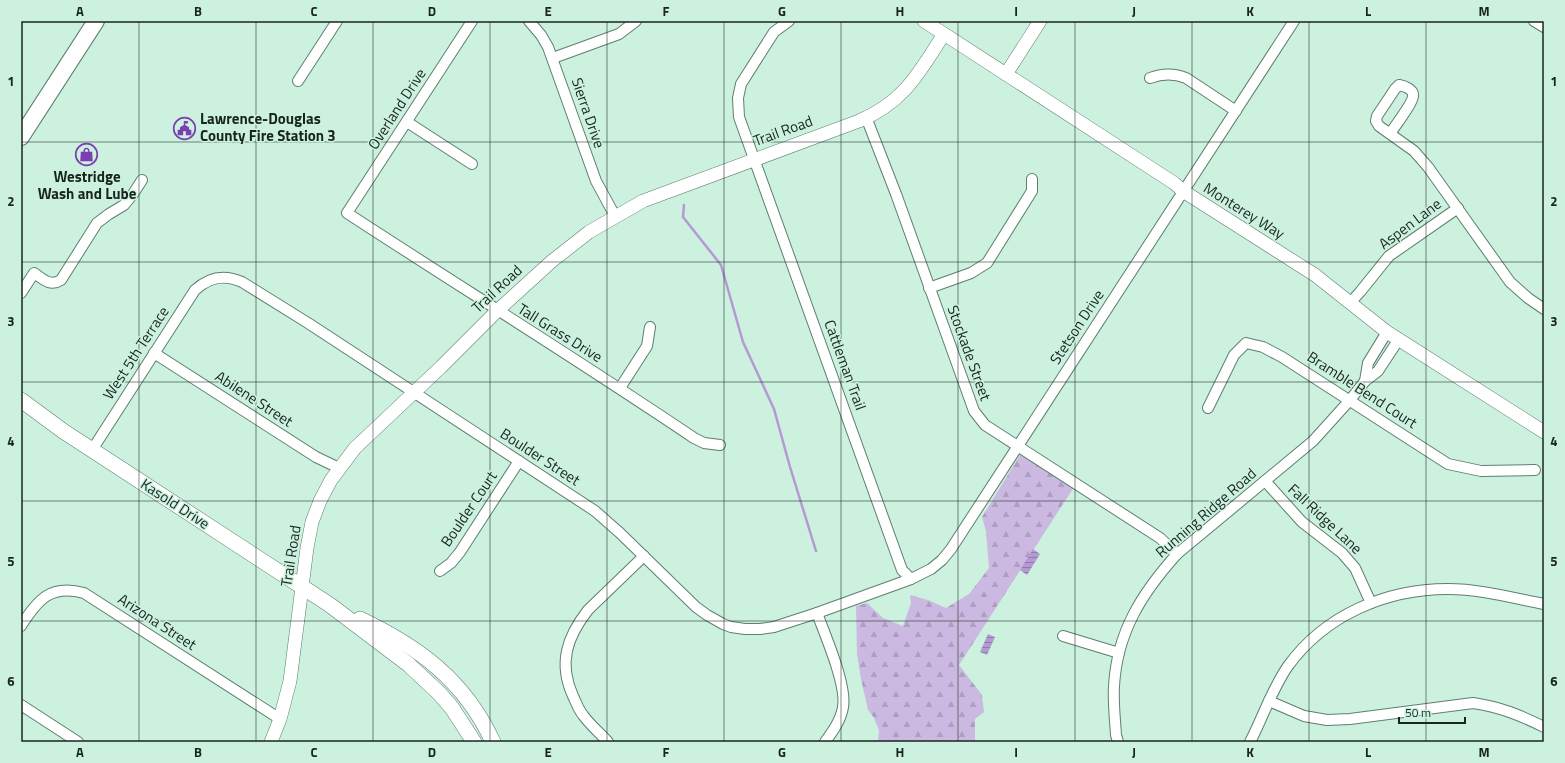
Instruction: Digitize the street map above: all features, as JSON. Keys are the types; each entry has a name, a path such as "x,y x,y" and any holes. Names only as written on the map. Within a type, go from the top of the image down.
{"main road":[{"path":"21,137 96,21"},
{"name":"Kasold Drive","path":"21,400 63,431 330,605 398,656 439,693 452,708 474,742"},
{"name":"Kasold Drive","path":"330,605 389,633 418,651 430,661 443,672 470,703 493,742"}],"street":[{"path":"298,81 337,21"},
{"name":"Overland Drive","path":"347,213 472,21"},
{"name":"Sierra Drive","path":"529,21 541,35 553,58 596,181 616,216"},
{"path":"553,58 619,34 636,21"},
{"name":"Cattleman Trail","path":"789,21 774,32 740,89 738,98 739,117 902,570 911,579"},
{"name":"Monterey Way","path":"924,21 1315,275 1387,332 1544,432"},
{"path":"1006,74 1040,21"},
{"name":"Stetson Drive","path":"846,602 911,579 931,569 942,560 951,549 1294,21"},
{"path":"1534,21 1544,27"},
{"name":"Trail Road","path":"271,742 280,719 290,681 307,548 312,522 320,501 339,468 355,448 441,367 497,311 568,247 616,216 643,201 866,118 887,106 905,90 916,77 944,34"},
{"path":"1150,78 1164,74 1178,75 1186,78 1236,111"},
{"name":"Aspen Lane","path":"1390,134 1411,102 1413,96 1412,92 1404,86 1399,85 1395,89 1377,116 1376,121 1378,126 1414,151 1428,167 1510,282 1528,298 1544,309"},
{"name":"Stockade Street","path":"866,118 896,194 928,288 974,411 986,425 1160,538 1176,554"},
{"path":"407,122 472,164"},
{"path":"928,288 972,273 987,263 1032,191 1032,179"},
{"path":"21,293 34,273 48,283 56,283 61,280 97,223 124,205 142,180"},
{"name":"Aspen Lane","path":"1350,302 1389,256 1458,208"},
{"name":"Tall Grass Drive","path":"347,213 497,311 620,388 694,438 704,443 720,445"},
{"name":"Boulder Street","path":"213,279 225,277 242,282 595,511 696,607 714,620 731,627 760,629 774,627 846,602"},
{"name":"West 5th Terrace","path":"92,450 195,290 202,284 213,279"},
{"path":"620,388 647,346 650,327"},
{"name":"Running Ridge Road","path":"1365,381 1368,363 1387,332"},
{"name":"Running Ridge Road","path":"1118,742 1116,735 1114,687 1119,653 1137,606 1158,576 1176,554 1313,441 1365,381 1378,371 1399,339"},
{"name":"Bramble Bend Court","path":"1208,408 1234,355 1246,343 1264,347 1282,357 1448,464 1480,471 1534,470"},
{"name":"Abilene Street","path":"154,352 309,453 339,468"},
{"name":"Boulder Court","path":"440,571 451,563 460,552 519,461"},
{"name":"Fall Ridge Lane","path":"1265,482 1302,522 1342,552 1354,568 1371,603"},
{"path":"608,742 583,715 577,706 567,680 565,661 574,632 588,610 644,556"},
{"path":"1250,742 1278,682 1289,665 1306,646 1326,628 1354,609 1409,591 1449,589 1477,592 1544,604"},
{"name":"Arizona Street","path":"21,626 33,606 46,595 62,590 73,590 84,593 280,719"},
{"path":"816,613 844,693 843,707 840,716 825,742"},
{"path":"1063,636 1119,653"},
{"path":"1269,702 1304,716 1327,720 1350,719 1473,703 1493,706 1514,713 1544,727"},
{"path":"21,705 78,742"}],"green space":[{"path":"1020,455 1074,487 959,665 982,695 984,712 975,719 975,742 878,742 879,730 874,718 868,710 861,679 857,654 856,606 867,603 883,618 903,626 911,603 910,595 928,600 946,608 969,594 989,568 986,531 982,517"}],"shaded area":[{"path":"1033,549 1040,554 1027,575 1020,570"},
{"path":"988,634 995,637 987,655 980,652"}],"waterway":[{"path":"684,205 683,217 721,265 743,342 774,409 816,551"}],"place":[{"name":"Lawrence-Douglas County Fire Station 3","path":"184,128"},
{"name":"Westridge Wash and Lube","path":"87,154"}]}
